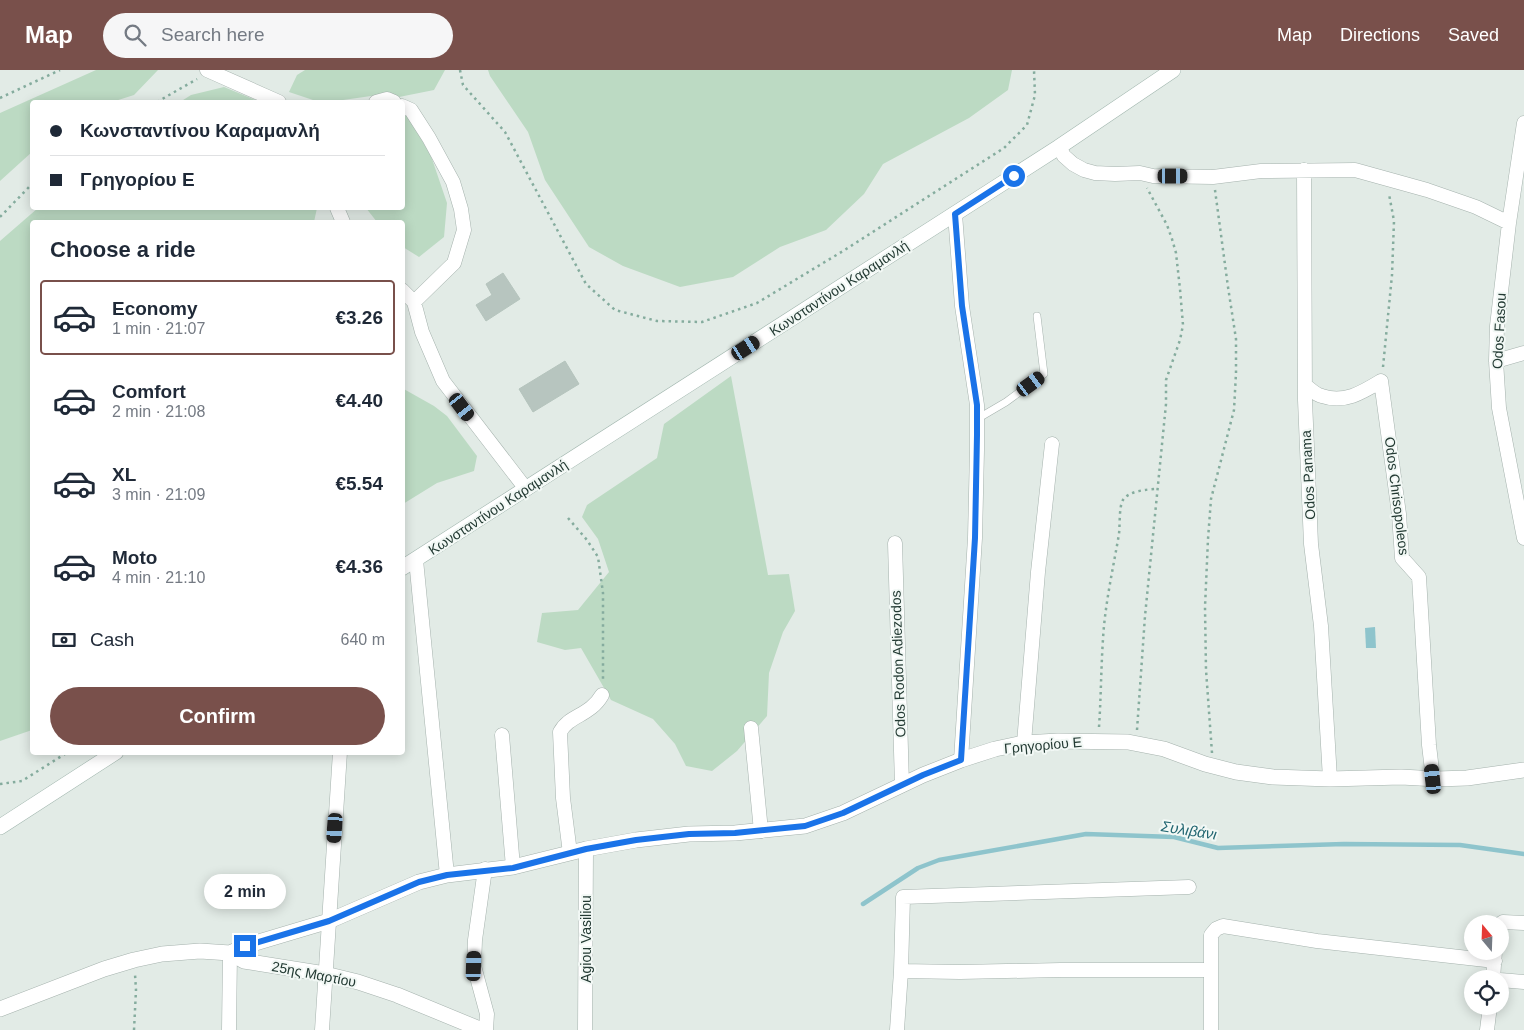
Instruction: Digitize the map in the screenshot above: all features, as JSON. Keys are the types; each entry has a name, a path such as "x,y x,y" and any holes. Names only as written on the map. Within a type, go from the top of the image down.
{"street":[{"path":"208,71 275,100"},
{"name":"Κωνσταντίνου Καραμανλή","path":"405,566 1059,147 1165,73"},
{"path":"405,107 411,110 453,182 461,209 464,230 454,263 414,302"},
{"name":"Odos Fasou","path":"1524,124 1509,223 1497,326 1496,361 1499,408 1522,510 1524,538"},
{"path":"1059,147 1064,156 1084,170 1115,174 1140,173 1153,176 1213,177 1261,171 1355,170 1427,190 1476,207 1509,223"},
{"name":"Odos Panama","path":"1304,170 1305,386 1312,544 1321,626 1330,779"},
{"path":"955,214 962,306 977,405 975,538 961,760"},
{"path":"405,293 414,302 422,332 443,380 526,489"},
{"path":"1496,361 1524,353"},
{"path":"1305,386 1321,396 1338,399 1354,396 1381,381"},
{"name":"Odos Chrisopoleos","path":"1381,381 1399,514 1402,558 1420,577 1429,745 1433,779"},
{"path":"1024,743 1038,572 1052,444"},
{"name":"Odos Rodon Adiezodos","path":"895,543 902,785"},
{"path":"416,560 447,875"},
{"path":"570,853 560,732 564,724 583,715 597,704 602,696"},
{"path":"751,728 760,830"},
{"path":"502,735 513,868"},
{"name":"Γρηγορίου Ε","path":"230,953 245,946 329,921 419,882 447,875 485,869 513,868 586,849 636,840 805,826 843,813 961,760 995,749 1024,743 1098,741 1136,744 1164,749 1236,772 1273,776 1330,779 1384,777 1433,779 1466,778 1524,770"},
{"path":"0,827 111,755"},
{"path":"322,1030 340,755"},
{"name":"Agiou Vasiliou","path":"585,1030 586,849"},
{"path":"485,869 475,940 474,966 487,1014 486,1030"},
{"path":"897,1030 903,897 1189,887"},
{"path":"1509,923 1524,924"},
{"path":"1211,1030 1211,935 1216,929 1223,926 1317,941 1464,953"},
{"name":"25ης Μαρτίου","path":"0,1009 104,969 134,960 171,953 200,951 230,953 244,961 325,974 358,982 397,995 482,1030"},
{"path":"228,1030 230,953"},
{"path":"901,970 960,972 1211,970"},
{"path":"1509,981 1524,982"},
{"path":"1487,1030 1489,1015"}],"lane":[{"path":"977,420 1006,402 1044,374 1037,316"}],"path":[{"path":"0,98 60,70"},
{"path":"460,70 463,85 505,132 586,284 615,310 657,321 702,322 757,303 843,251 1004,148 1027,125 1035,95 1034,70"},
{"path":"161,100 208,71"},
{"path":"1136,744 1145,616 1166,404 1166,380 1180,340 1183,325 1177,262 1172,239 1167,225 1140,173"},
{"path":"1213,177 1236,339 1234,410 1212,499 1208,539 1205,607 1206,670 1213,766"},
{"path":"1381,381 1387,332 1394,221 1386,179"},
{"path":"0,217 30,186"},
{"path":"1098,741 1103,638 1109,581 1119,532 1122,501 1128,494 1158,489"},
{"path":"568,518 587,540 598,557 602,592 604,675 602,696"},
{"path":"0,784 22,780 63,755"},
{"path":"134,960 136,990 134,1030"}],"green space":[{"path":"96,70 158,70 134,95 118,100 30,100 30,154 0,181 0,113"},
{"path":"305,70 445,70 434,90 399,97 385,94 343,100 313,100 289,92 297,75"},
{"path":"488,70 1012,70 1008,90 969,118 883,164 864,194 826,230 780,247 733,277 680,287 623,266 589,247 545,180 528,132 490,76"},
{"path":"224,87 255,100 183,100 191,95"},
{"path":"405,113 431,156 447,203 444,237 419,257 405,248 405,220 375,220 368,210 405,210"},
{"path":"36,210 317,210 314,220 30,220 30,731 0,741 0,241"},
{"path":"731,376 768,575 789,574 795,611 783,632 769,673 767,716 737,751 712,771 686,766 675,744 653,719 611,700 581,648 565,650 537,642 542,613 578,610 609,572 598,539 582,517 587,505 657,458 664,424"},
{"path":"405,390 434,406 447,416 477,456 474,471 437,483 405,503"}],"water":[{"path":"1375,627 1376,648 1366,648 1365,628"}],"building":[{"path":"503,273 520,299 486,321 476,305 492,295 486,284"},
{"path":"565,361 579,384 533,412 519,389"}],"waterway":[{"name":"Συλιβάνι","path":"863,904 918,868 939,860 1086,834 1174,837 1218,848 1344,844 1460,845 1524,854"}],"route":[{"path":"245,946 329,921 419,882 447,875 485,869 513,868 586,849 636,840 689,834 735,833 805,826 843,813 923,775 961,760 975,538 977,405 968,356 962,306 955,214 1014,176"}]}
